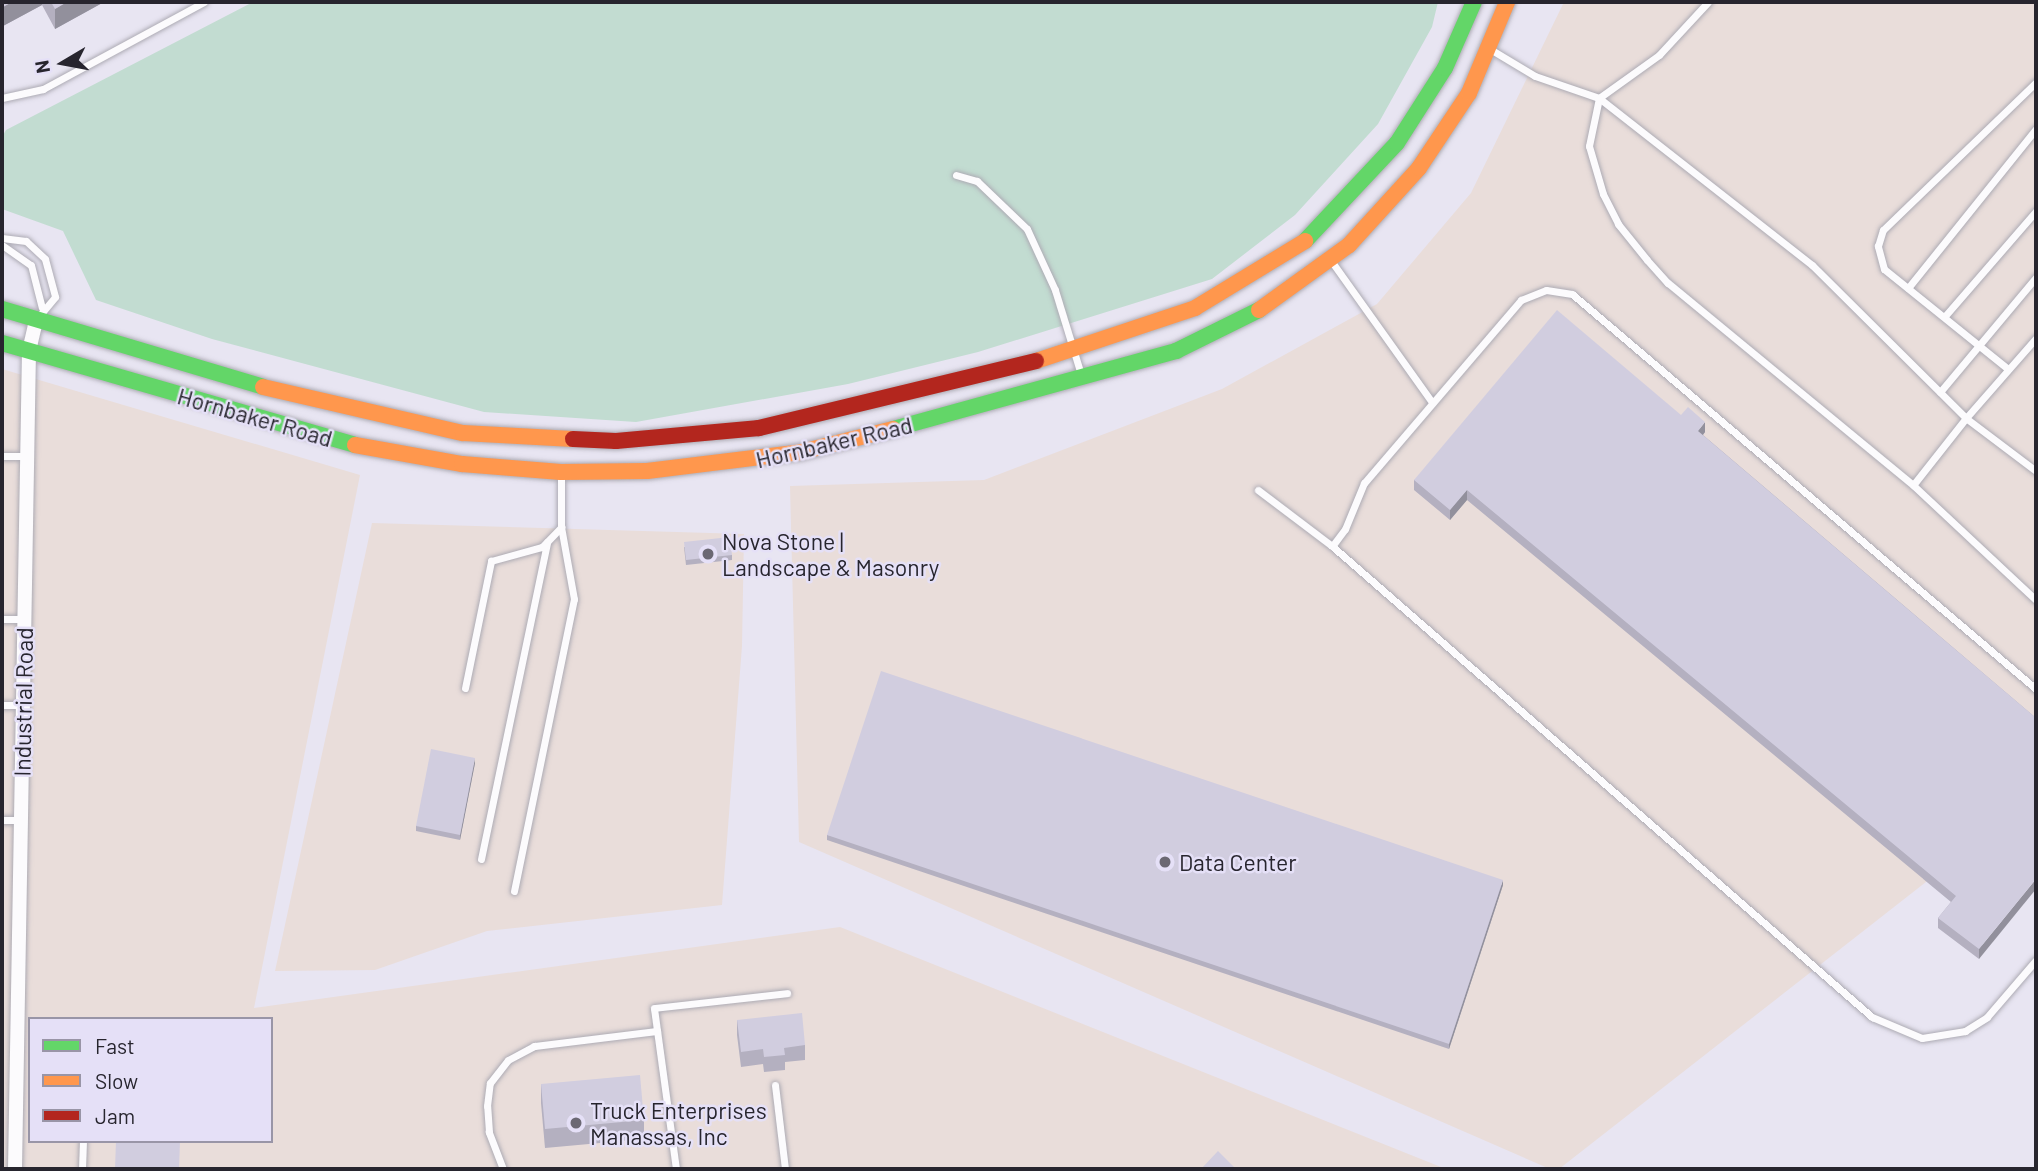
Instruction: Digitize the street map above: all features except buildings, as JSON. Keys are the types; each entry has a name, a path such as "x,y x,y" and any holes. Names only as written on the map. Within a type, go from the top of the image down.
{"main road":[{"name":"Hornbaker Road","path":"2,309 39,314 385,420 463,433 565,440 671,439 759,428 1074,352 1195,308 1307,239 1359,190 1397,143 1445,68 1474,2"},
{"name":"Hornbaker Road","path":"2,343 330,439 462,464 561,472 698,468 801,452 1082,379 1176,351 1227,329 1276,302 1331,261 1375,220 1419,168 1469,93 1490,49 1507,2"}],"street":[{"name":"Industrial Road","path":"15,1169 23,1122 21,820 29,351 39,314"}],"lane":[{"path":"2,98 43,89 204,2"},
{"path":"1708,2 1659,55 1599,98 1589,146 1603,194 1618,224 1668,283 1913,485 2036,600"},
{"path":"1490,49 1535,76 1599,98 1812,265 1966,418 2036,471"},
{"path":"2008,369 1981,343 1908,288 1879,261 1883,230 2036,82"},
{"path":"1908,288 2036,129"},
{"path":"956,175 978,181 1027,229 1055,290 1082,379"},
{"path":"1945,316 2036,211"},
{"path":"2,238 26,241 45,259 55,297 52,304 39,314 31,265 2,245"},
{"path":"1331,261 1431,401"},
{"path":"1940,392 2036,277"},
{"path":"1332,546 1345,529 1364,483 1431,401 1521,300 1546,289 1572,294 2036,689"},
{"path":"1913,485 1966,418 2036,338"},
{"path":"2,456 28,456"},
{"path":"514,891 573,599 561,527 561,472"},
{"path":"1258,490 1332,546 1872,1017 1922,1038 1965,1031 1987,1017 2036,960"},
{"path":"464,688 491,561 547,542 561,527"},
{"path":"481,859 547,542"},
{"path":"2,619 24,619"},
{"path":"2,705 23,705"},
{"path":"2,820 21,820"},
{"path":"676,1169 654,1008 788,993"},
{"path":"503,1169 489,1132 487,1106 490,1083 508,1060 534,1046 657,1031"},
{"path":"775,1085 785,1169"},
{"path":"82,1169 83,1143"}],"shaded area":[{"path":"1564,2 2036,2 2036,796 1559,1169 1550,1169 799,842 790,486 984,480 1222,389 1377,304 1471,193"},
{"path":"2,369 360,475 254,1008 840,927 1446,1169 2,1169"},
{"path":"372,523 744,534 742,646 722,905 487,931 375,970 275,971"}],"green space":[{"path":"253,2 1438,2 1432,27 1378,124 1295,215 1212,279 978,352 848,384 636,422 484,412 212,339 96,300 63,231 2,209 2,137 6,130"}],"traffic: fast":[{"path":"1305,241 1397,143 1445,68 1474,2"},
{"path":"2,309 263,387"},
{"path":"893,429 1176,351 1259,310"},
{"path":"2,343 355,445"}],"traffic: slow":[{"path":"1259,310 1349,245 1419,168 1469,93 1507,2"},
{"path":"1036,361 1195,308 1305,241"},
{"path":"263,387 463,433 573,439"},
{"path":"355,445 462,464 561,472 647,471 801,452 893,429"}],"traffic: jam":[{"path":"573,439 616,441 759,428 1036,361"}],"place":[{"name":"Nova Stone | Landscape & Masonry","path":"708,554"},
{"name":"Data Center","path":"1165,862"},
{"name":"Truck Enterprises Manassas, Inc","path":"576,1123"}]}
